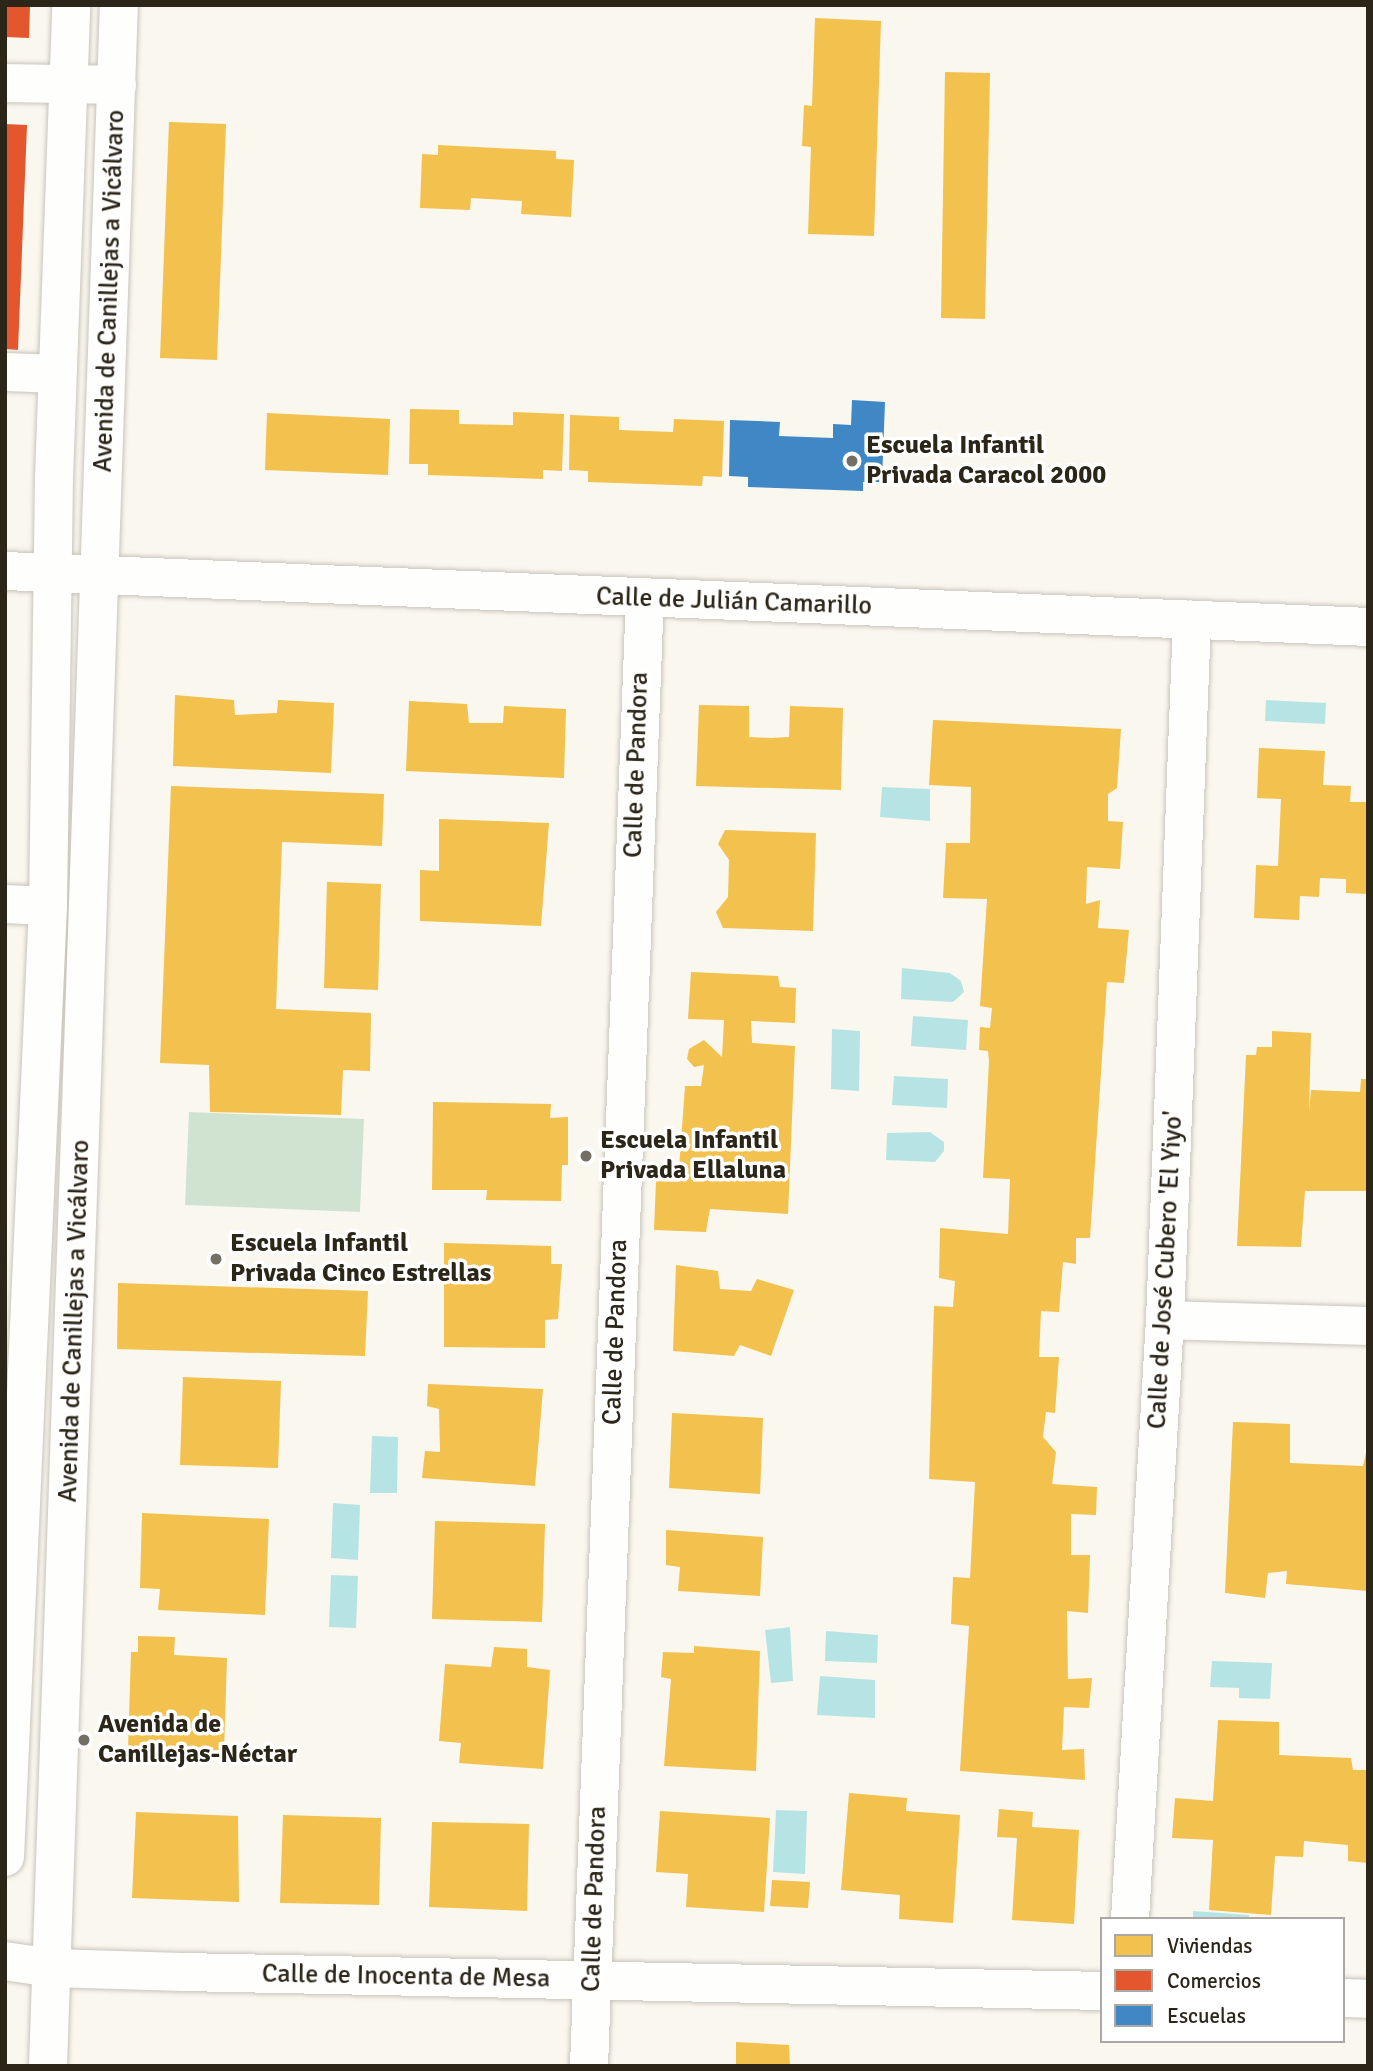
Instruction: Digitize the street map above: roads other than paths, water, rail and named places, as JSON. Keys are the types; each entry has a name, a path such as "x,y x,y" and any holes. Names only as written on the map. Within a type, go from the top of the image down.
{"street":[{"name":"Avenida de Canillejas a Vicálvaro","path":"5,1857 15,1429 48,905 57,374 71,5"},
{"name":"Avenida de Canillejas a Vicálvaro","path":"48,2066 119,5"},
{"path":"5,83 117,85"},
{"path":"5,372 57,374"},
{"path":"5,571 101,577"},
{"name":"Calle de Julián Camarillo","path":"101,577 1368,627"},
{"name":"Calle de Pandora","path":"589,2066 645,598"},
{"name":"Calle de José Cubero 'El Yiyo'","path":"1130,1917 1165,1320 1192,620"},
{"path":"5,904 48,905"},
{"path":"1165,1320 1368,1326"},
{"path":"15,1429 72,1429"},
{"name":"Calle de Inocenta de Mesa","path":"5,1961 52,1968 1100,1991"},
{"path":"1345,1998 1368,1998"}],"water":[{"path":"1266,700 1326,703 1325,724 1265,721"},
{"path":"882,787 930,789 930,821 880,817"},
{"path":"902,968 950,973 961,981 964,992 953,1002 901,999"},
{"path":"913,1016 968,1020 966,1050 911,1046"},
{"path":"832,1029 860,1031 859,1091 831,1089"},
{"path":"894,1076 948,1079 947,1108 892,1105"},
{"path":"930,1132 944,1142 944,1151 935,1162 886,1160 887,1133"},
{"path":"372,1436 398,1437 397,1493 370,1493"},
{"path":"333,1503 360,1505 358,1560 331,1558"},
{"path":"331,1575 358,1576 356,1628 329,1627"},
{"path":"790,1627 793,1681 771,1683 765,1630"},
{"path":"826,1631 878,1635 877,1663 825,1661"},
{"path":"1212,1661 1272,1663 1270,1699 1239,1698 1239,1688 1210,1687"},
{"path":"820,1676 875,1680 875,1718 817,1715"},
{"path":"776,1810 807,1811 805,1874 773,1872"},
{"path":"1193,1911 1249,1915 1249,1917 1193,1917"}],"place":[{"name":"Escuela Infantil Privada Caracol 2000","path":"852,461"},
{"name":"Escuela Infantil Privada Ellaluna","path":"586,1156"},
{"name":"Escuela Infantil Privada Cinco Estrellas","path":"216,1259"},
{"name":"Avenida de Canillejas-Néctar","path":"84,1740"}]}
